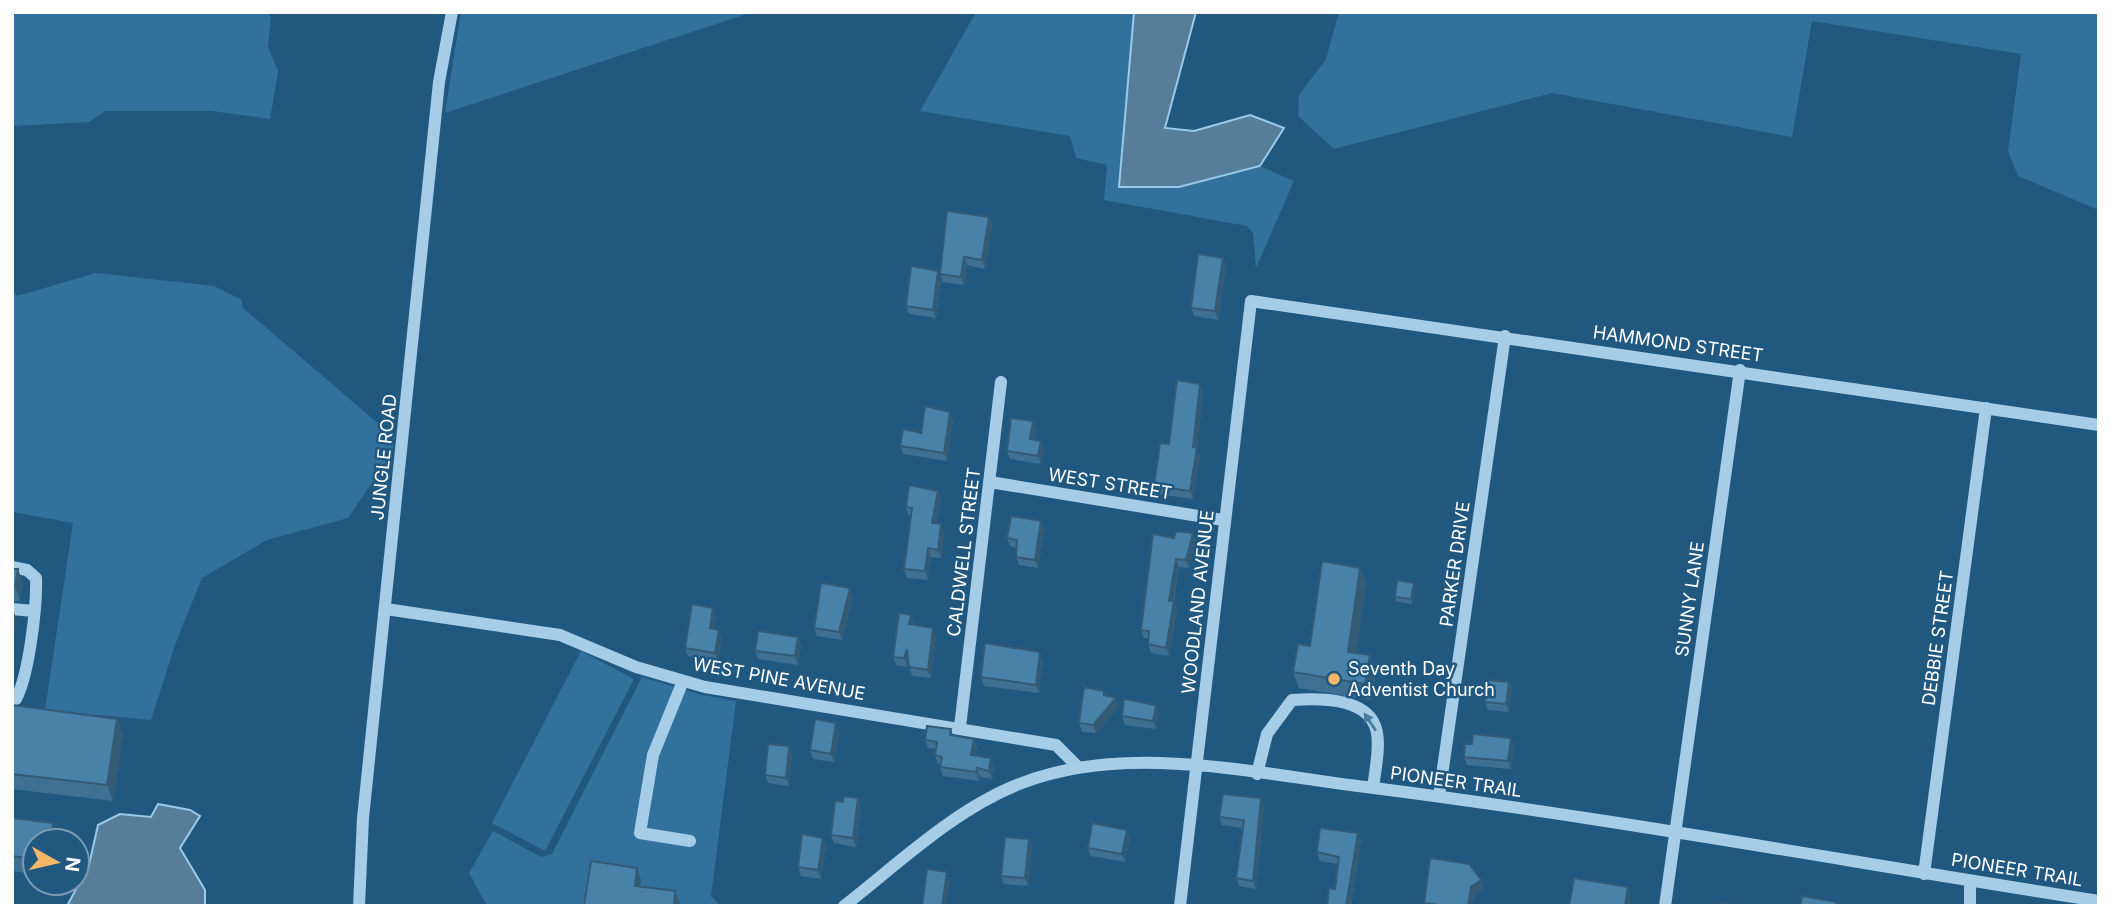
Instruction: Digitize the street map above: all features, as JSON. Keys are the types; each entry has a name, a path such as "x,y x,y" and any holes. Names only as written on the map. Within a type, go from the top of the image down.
{"street":[{"name":"JUNGLE ROAD","path":"359,906 363,818 439,82 452,12"},
{"name":"HAMMOND STREET","path":"1251,301 1741,370 2099,425"},
{"name":"WOODLAND AVENUE","path":"1180,906 1198,766 1223,520 1251,301"},
{"name":"PARKER DRIVE","path":"1439,796 1505,336"},
{"name":"SUNNY LANE","path":"1665,906 1741,370"},
{"name":"CALDWELL STREET","path":"960,727 1001,382"},
{"name":"DEBBIE STREET","path":"1924,874 1986,408"},
{"name":"WEST STREET","path":"990,482 1223,520"},
{"path":"12,567 27,570 36,578 34,611 22,690 16,699 12,699"},
{"path":"12,609 34,611"},
{"name":"WEST PINE AVENUE","path":"386,609 560,635 636,667 705,688 960,727 1056,745 1079,768"},
{"path":"12,654 28,656"},
{"path":"682,681 653,755 640,833 690,841"},
{"path":"1257,774 1268,734 1292,700 1322,698 1360,708 1377,731 1373,788"},
{"name":"PIONEER TRAIL","path":"844,906 960,817 1021,783 1079,768 1118,763 1198,766 1439,796 2099,901"},
{"path":"1969,906 1970,881"}],"shaded area":[{"path":"12,12 264,12 271,16 268,47 278,71 270,119 211,111 105,111 89,122 12,126"},
{"path":"461,12 753,12 445,113"},
{"path":"976,12 1134,12 1119,187 1179,187 1260,166 1294,181 1256,268 1253,233 1247,226 1104,200 1107,165 1076,158 1070,136 920,111"},
{"path":"1134,12 1196,12 1165,128 1194,131 1250,115 1284,128 1260,166 1179,187 1119,187"},
{"path":"1339,12 2099,12 2099,210 2018,176 2008,151 2021,54 1812,21 1792,137 1552,93 1334,149 1298,116 1299,95 1326,59"},
{"path":"96,273 214,286 242,300 242,307 394,437 393,452 348,518 267,540 202,578 176,642 151,720 45,710 73,523 12,512 12,289 17,296"},
{"path":"581,651 634,679 545,851 492,823"},
{"path":"642,677 702,695 736,701 711,896 721,906 487,906 469,873 493,831 541,857 552,854"},
{"path":"158,804 190,810 200,816 180,848 205,890 205,906 67,906 72,897 91,897 91,856 98,825 120,814 151,817"}],"building":[{"path":"947,211 989,217 982,260 964,257 961,277 940,274"},
{"path":"1198,254 1223,258 1215,311 1191,308"},
{"path":"911,266 938,271 933,310 906,306"},
{"path":"1177,380 1200,384 1193,447 1197,448 1190,491 1154,486 1160,443 1169,444"},
{"path":"925,406 950,412 944,453 900,446 903,429 921,433"},
{"path":"1011,418 1033,421 1030,439 1041,441 1038,456 1007,451"},
{"path":"909,485 938,491 932,523 941,524 938,550 928,548 925,571 904,569 912,508 906,507"},
{"path":"1011,516 1041,521 1035,560 1016,557 1017,540 1007,538"},
{"path":"1176,531 1193,533 1186,560 1176,559 1169,601 1174,601 1166,648 1148,644 1149,631 1141,630 1153,534 1174,538"},
{"path":"1322,561 1360,568 1348,652 1370,655 1365,684 1293,672 1298,644 1310,646"},
{"path":"12,569 18,569 15,587 12,587"},
{"path":"1397,580 1414,583 1411,599 1395,597"},
{"path":"821,583 850,588 839,632 814,628"},
{"path":"692,604 713,608 710,628 719,630 715,653 685,648"},
{"path":"899,613 911,615 909,624 933,628 928,670 909,667 907,649 904,658 893,657"},
{"path":"758,631 798,637 795,656 755,651"},
{"path":"985,643 1040,652 1036,685 981,677"},
{"path":"1488,680 1509,682 1506,704 1485,702"},
{"path":"1084,687 1104,691 1104,695 1116,698 1093,725 1079,723"},
{"path":"1124,699 1156,705 1153,721 1122,716"},
{"path":"12,705 117,719 107,785 12,774"},
{"path":"815,719 836,723 831,754 810,750"},
{"path":"927,726 951,729 950,735 974,739 971,755 991,758 989,771 940,767 942,757 935,755 937,742 925,740"},
{"path":"1473,734 1511,738 1508,761 1464,757 1465,744 1472,744"},
{"path":"768,744 789,746 786,778 765,775"},
{"path":"1223,794 1261,798 1253,881 1236,878 1244,820 1219,817"},
{"path":"844,796 858,798 853,838 831,835 835,801 843,802"},
{"path":"12,818 53,823 53,827 21,827 21,857 12,856"},
{"path":"1092,823 1127,830 1122,854 1088,848"},
{"path":"1320,828 1358,833 1346,906 1327,906 1329,888 1335,889 1339,857 1317,852"},
{"path":"802,834 823,838 818,870 798,867"},
{"path":"1005,837 1029,839 1025,878 1001,876"},
{"path":"1430,858 1469,864 1481,880 1471,887 1468,906 1424,903"},
{"path":"591,861 637,868 635,886 675,891 674,906 584,906"},
{"path":"927,869 947,872 942,906 922,906"},
{"path":"1574,878 1628,887 1625,906 1569,906"},
{"path":"1802,896 1836,902 1836,906 1800,906"},
{"path":"1719,903 1742,906 1719,906"}],"place":[{"name":"Seventh Day Adventist Church","path":"1334,679"}]}
